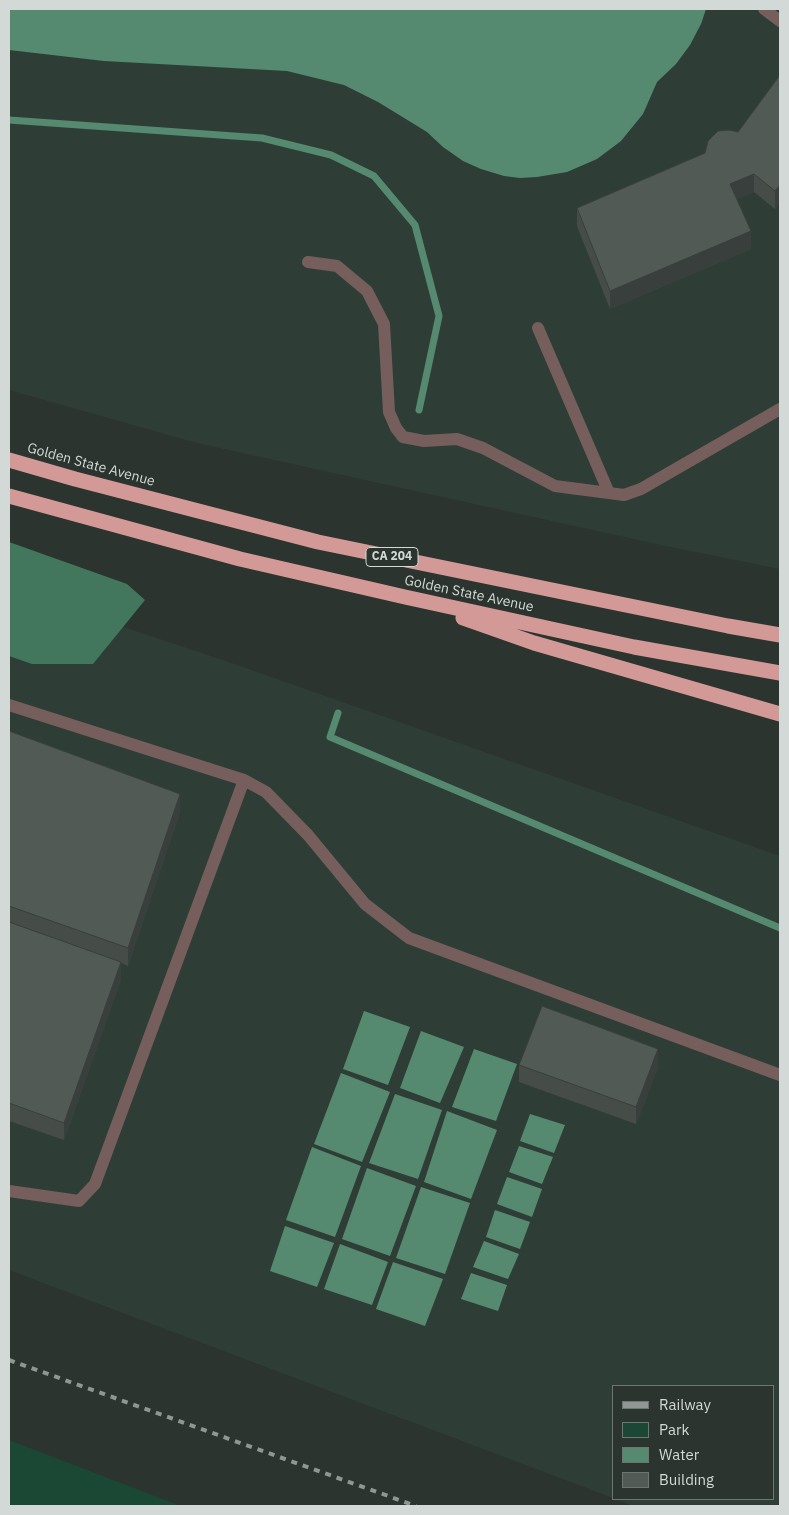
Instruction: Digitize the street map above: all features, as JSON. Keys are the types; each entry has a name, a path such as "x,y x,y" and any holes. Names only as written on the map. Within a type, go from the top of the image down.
{"highway":[{"name":"Golden State Avenue","path":"9,460 74,479 318,542 780,635"},
{"name":"Golden State Avenue","path":"9,496 240,558 405,597 634,647 780,673"},
{"path":"405,597 534,643 780,714"}],"lane":[{"path":"764,9 780,21"},
{"path":"308,262 337,266 367,291 384,324 389,412 402,437 424,441 457,439 483,448 555,486 624,495 641,489 780,409"},
{"path":"538,328 609,492"},
{"path":"9,705 244,780 266,792 308,835 365,904 409,938 780,1075"},
{"path":"9,1191 79,1201 95,1184 244,780"}],"shaded area":[{"path":"9,9 780,9 780,569 661,545 197,443 9,390"},
{"path":"9,542 127,584 145,600 93,664 32,664 9,656"},
{"path":"9,589 226,661 780,856 780,1506 634,1506 617,1500 774,1500 774,1385 612,1385 612,1498 9,1270"}],"green space":[{"path":"9,1440 181,1506 9,1506"}],"water":[{"path":"9,9 706,9 701,24 690,45 676,64 657,82 643,114 621,141 597,159 567,172 520,178 504,176 463,161 443,147 427,132 378,102 344,85 287,71 104,61 9,50"},
{"path":"364,1011 410,1027 388,1085 343,1069"},
{"path":"421,1031 464,1047 440,1103 400,1088"},
{"path":"474,1049 517,1064 496,1121 452,1107"},
{"path":"341,1073 390,1092 362,1162 314,1144"},
{"path":"395,1094 442,1110 418,1179 369,1163"},
{"path":"447,1111 497,1130 471,1199 424,1182"},
{"path":"530,1114 565,1125 554,1153 520,1141"},
{"path":"519,1146 553,1157 542,1184 509,1172"},
{"path":"312,1147 361,1166 335,1237 286,1220"},
{"path":"367,1168 416,1186 390,1256 342,1239"},
{"path":"507,1177 542,1189 532,1217 497,1204"},
{"path":"421,1187 470,1203 445,1274 396,1258"},
{"path":"495,1210 530,1222 520,1249 486,1237"},
{"path":"285,1226 334,1243 317,1287 270,1271"},
{"path":"484,1241 519,1254 508,1279 473,1267"},
{"path":"340,1244 388,1262 372,1305 324,1289"},
{"path":"393,1262 443,1279 425,1326 376,1309"},
{"path":"471,1273 507,1285 498,1311 461,1299"}],"building":[{"path":"780,75 780,185 775,191 754,174 730,184 751,231 610,291 577,208 705,153 708,141 718,131 729,130 738,132"},
{"path":"9,731 180,794 128,948 9,906"},
{"path":"9,922 121,962 64,1123 9,1103"},
{"path":"542,1006 658,1049 636,1107 519,1065"}],"waterway":[{"path":"9,120 262,138 331,155 374,176 415,225 439,316 419,410"},
{"path":"338,713 330,737 780,928"}],"railway":[{"path":"9,1360 416,1506"}]}
